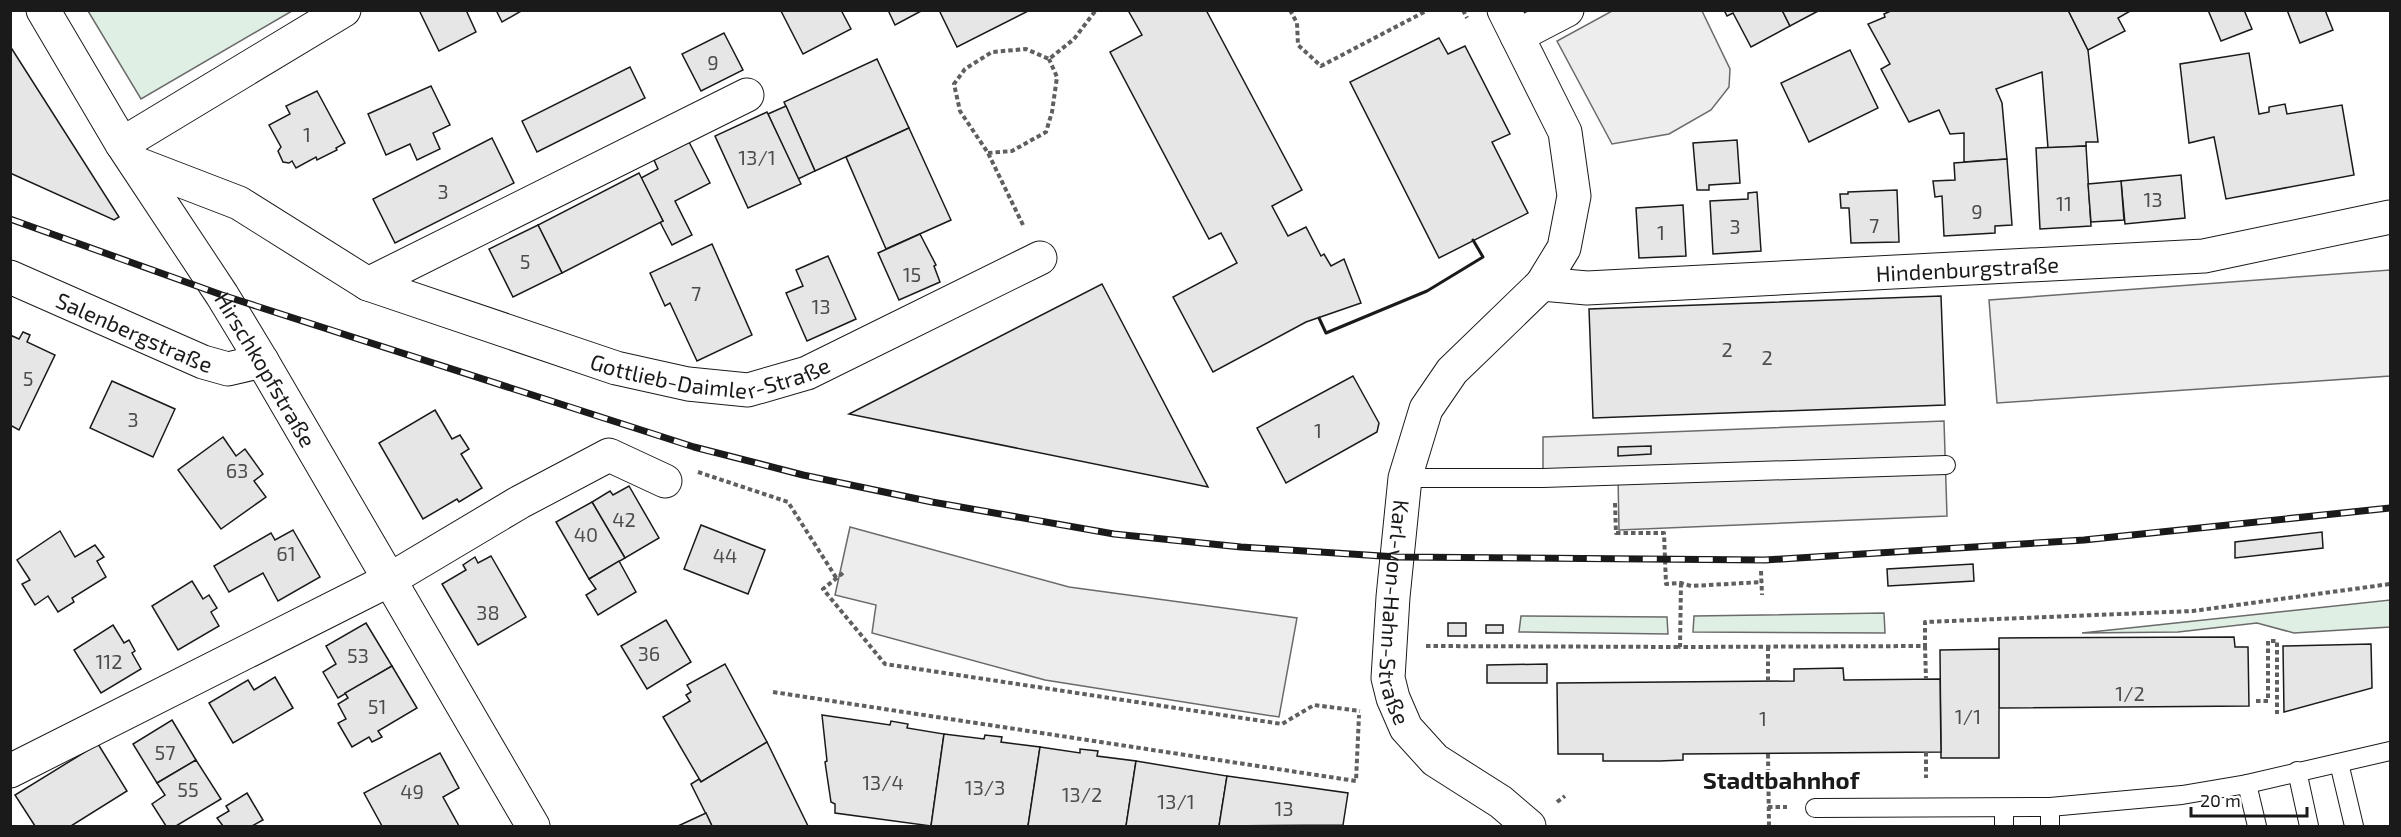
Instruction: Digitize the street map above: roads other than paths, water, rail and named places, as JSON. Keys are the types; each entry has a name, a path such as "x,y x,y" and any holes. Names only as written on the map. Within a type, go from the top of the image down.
{"street":[{"name":"Hirschkopfstraße","path":"43,10 128,153 262,360 533,826"},
{"path":"128,153 344,10"},
{"path":"1510,23 1567,10"},
{"name":"Karl-von-Hahn-Straße","path":"1510,23 1565,132 1574,195 1564,248 1542,284 1452,371 1426,409 1405,478 1393,597 1388,678 1393,698 1406,728 1436,760 1501,802 1529,826"},
{"path":"368,284 747,95"},
{"name":"Gottlieb-Daimler-Straße","path":"128,153 239,202 368,284 616,368 688,384 748,390 807,373 1040,258"},
{"name":"Hindenburgstraße","path":"1542,284 1587,288 2204,256 2391,217"},
{"name":"Salenbergstraße","path":"10,277 203,362 228,369 262,360"},
{"path":"10,771 389,580 520,502 609,454 665,481"}],"lane":[{"path":"1405,478 1543,478 1946,465"},
{"path":"1815,808 2050,807 2182,795 2247,784 2339,763 2390,756"},
{"path":"2339,763 2354,826"},
{"path":"2297,771 2309,826"},
{"path":"2247,784 2257,826"},
{"path":"2004,807 2004,826"},
{"path":"2050,807 2050,826"}],"railway":[{"path":"10,219 222,295 694,447 803,475 932,502 1114,534 1241,547 1397,557 1765,560 2084,540 2390,508"}],"district":[{"name":"Stadtbahnhof","path":"1781,779"}]}
